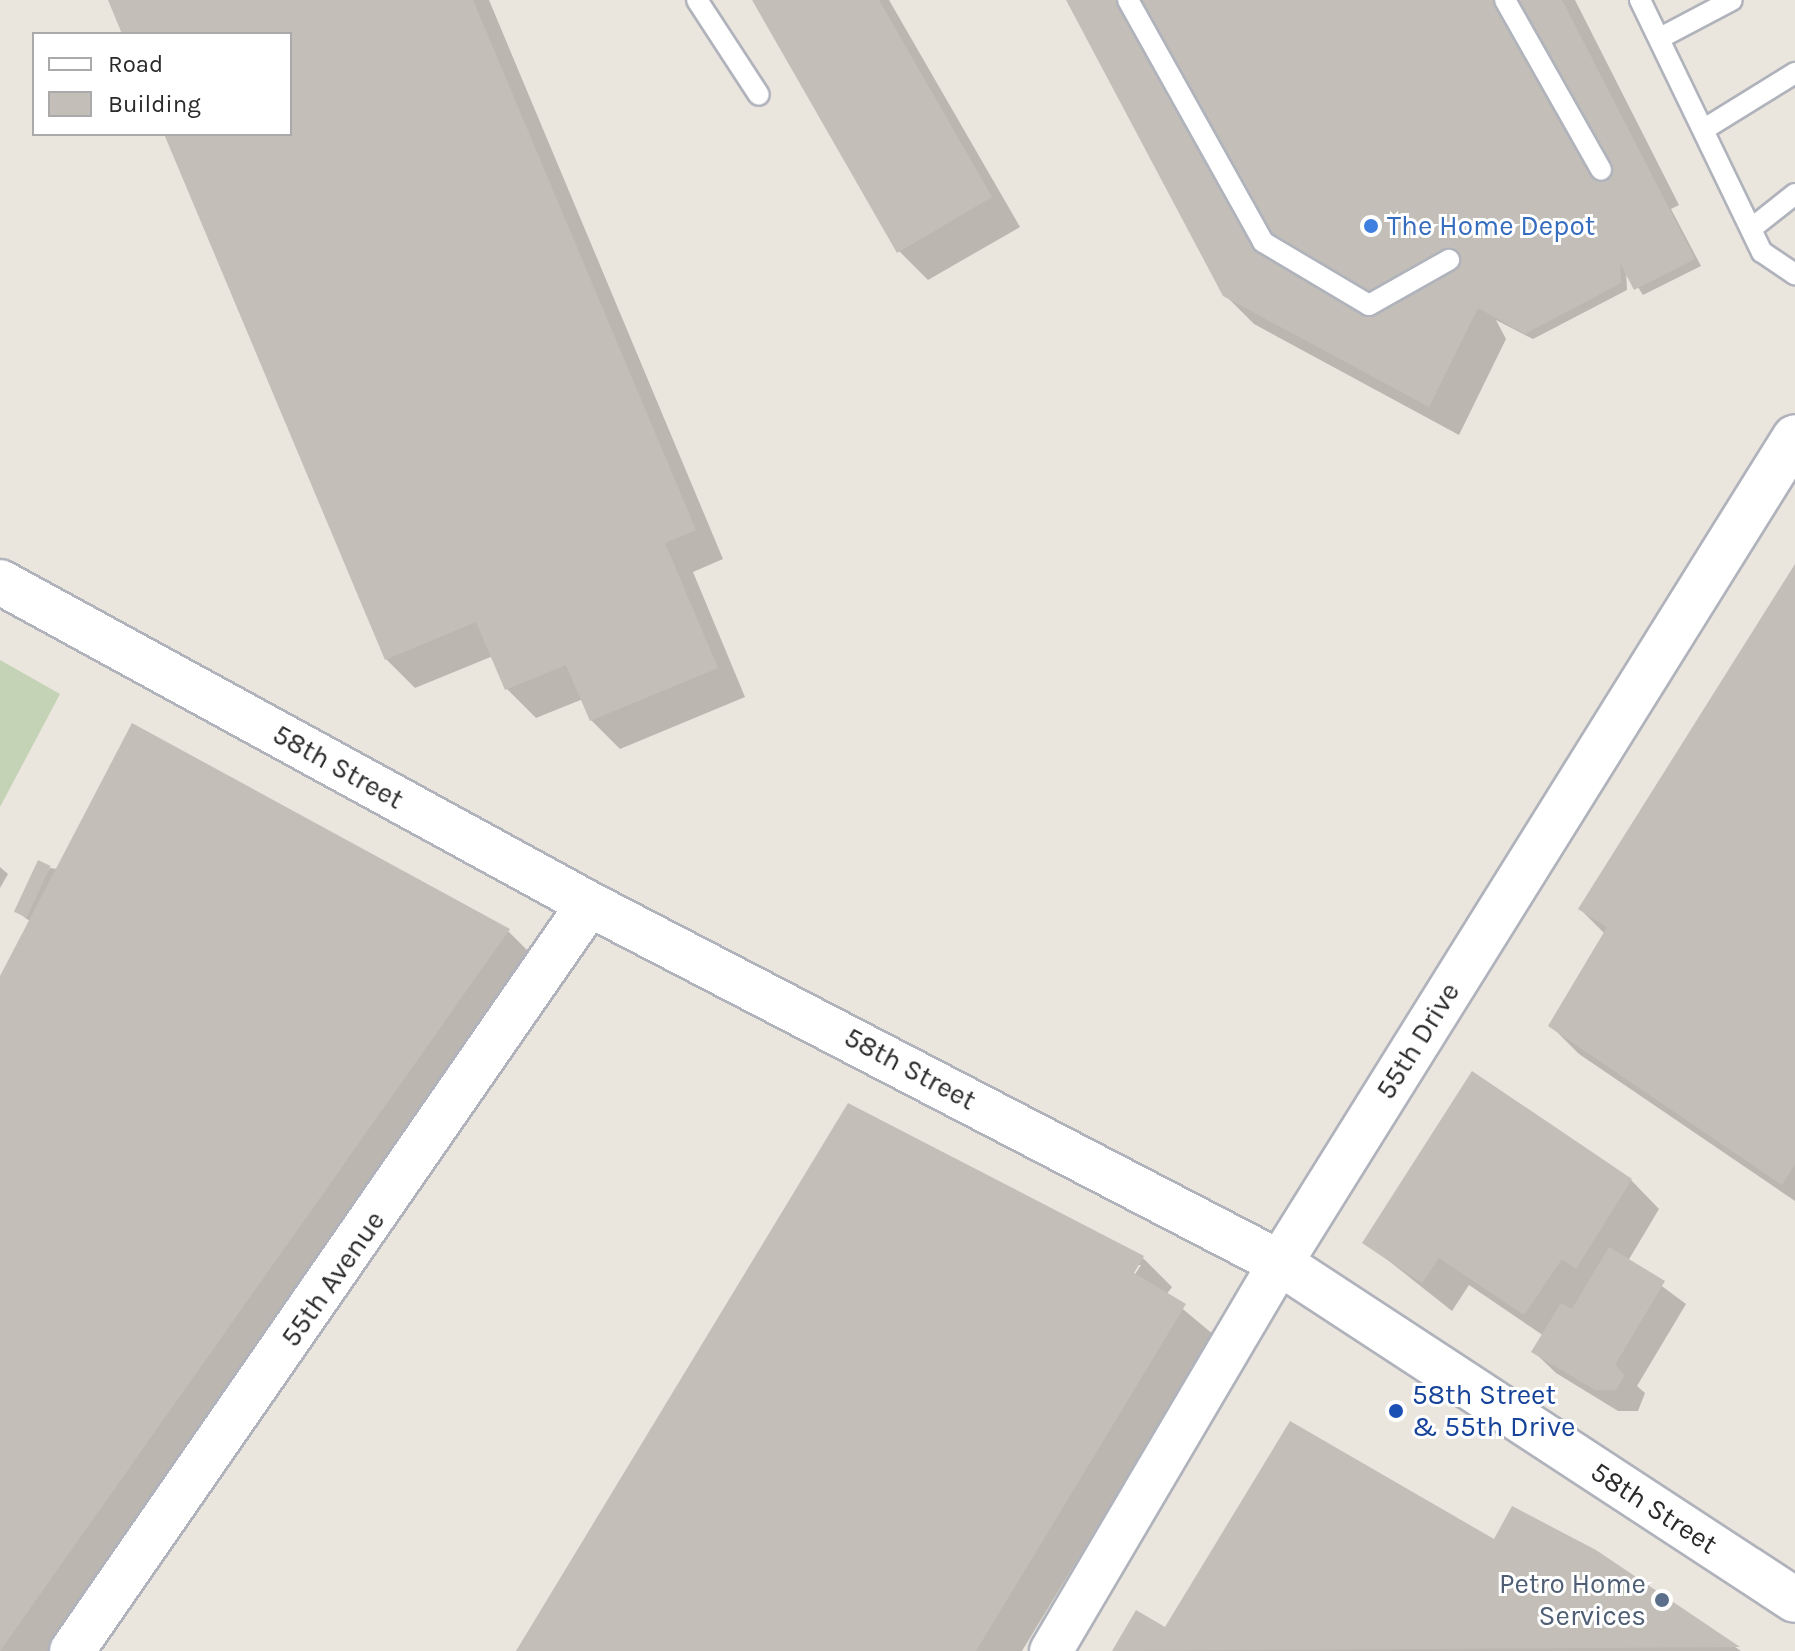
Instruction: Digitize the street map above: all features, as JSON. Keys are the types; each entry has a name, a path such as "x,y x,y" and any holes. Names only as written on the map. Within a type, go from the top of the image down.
{"main road":[{"name":"55th Drive","path":"1280,1263 1795,437"},
{"name":"58th Street","path":"0,582 589,904 1280,1263 1795,1600"},
{"name":"55th Avenue","path":"72,1651 589,904"}],"street":[{"name":"55th Drive","path":"1051,1651 1280,1263"}],"lane":[{"path":"697,0 759,95"},
{"path":"1128,0 1263,242 1369,305 1449,260"},
{"path":"1505,0 1601,170"},
{"path":"1640,0 1706,128 1762,252 1795,274"},
{"path":"1660,38 1732,0"},
{"path":"1706,128 1795,73"},
{"path":"1752,228 1795,194"}],"green space":[{"path":"0,660 60,694 0,807"}],"building":[{"path":"108,0 473,0 696,530 665,543 718,668 590,721 566,665 505,690 476,622 385,660 165,136 292,136 292,32 121,32"},
{"path":"752,0 879,0 992,197 897,253"},
{"name":"The Home Depot","path":"1066,0 1562,0 1695,259 1634,290 1620,263 1621,283 1525,334 1478,308 1429,407 1223,296"},
{"path":"1795,564 1795,1164 1782,1185 1548,1026 1607,927 1578,909"},
{"path":"132,723 510,929 0,1651 0,976"},
{"path":"38,860 51,866 27,918 14,912"},
{"path":"1472,1071 1632,1179 1576,1269 1562,1259 1524,1315 1439,1258 1422,1283 1362,1243"},
{"path":"848,1103 1144,1256 1134,1273 1186,1304 976,1651 516,1651"},
{"path":"1609,1247 1665,1281 1615,1365 1625,1375 1616,1390 1595,1390 1531,1352 1561,1303 1572,1309"},
{"path":"1290,1421 1494,1539 1512,1506 1596,1550 1740,1647 1112,1651 1136,1610 1165,1627"}],"place":[{"name":"The Home Depot","path":"1371,226"},
{"name":"58th Street & 55th Drive","path":"1396,1411"},
{"name":"Petro Home Services","path":"1662,1600"}]}
